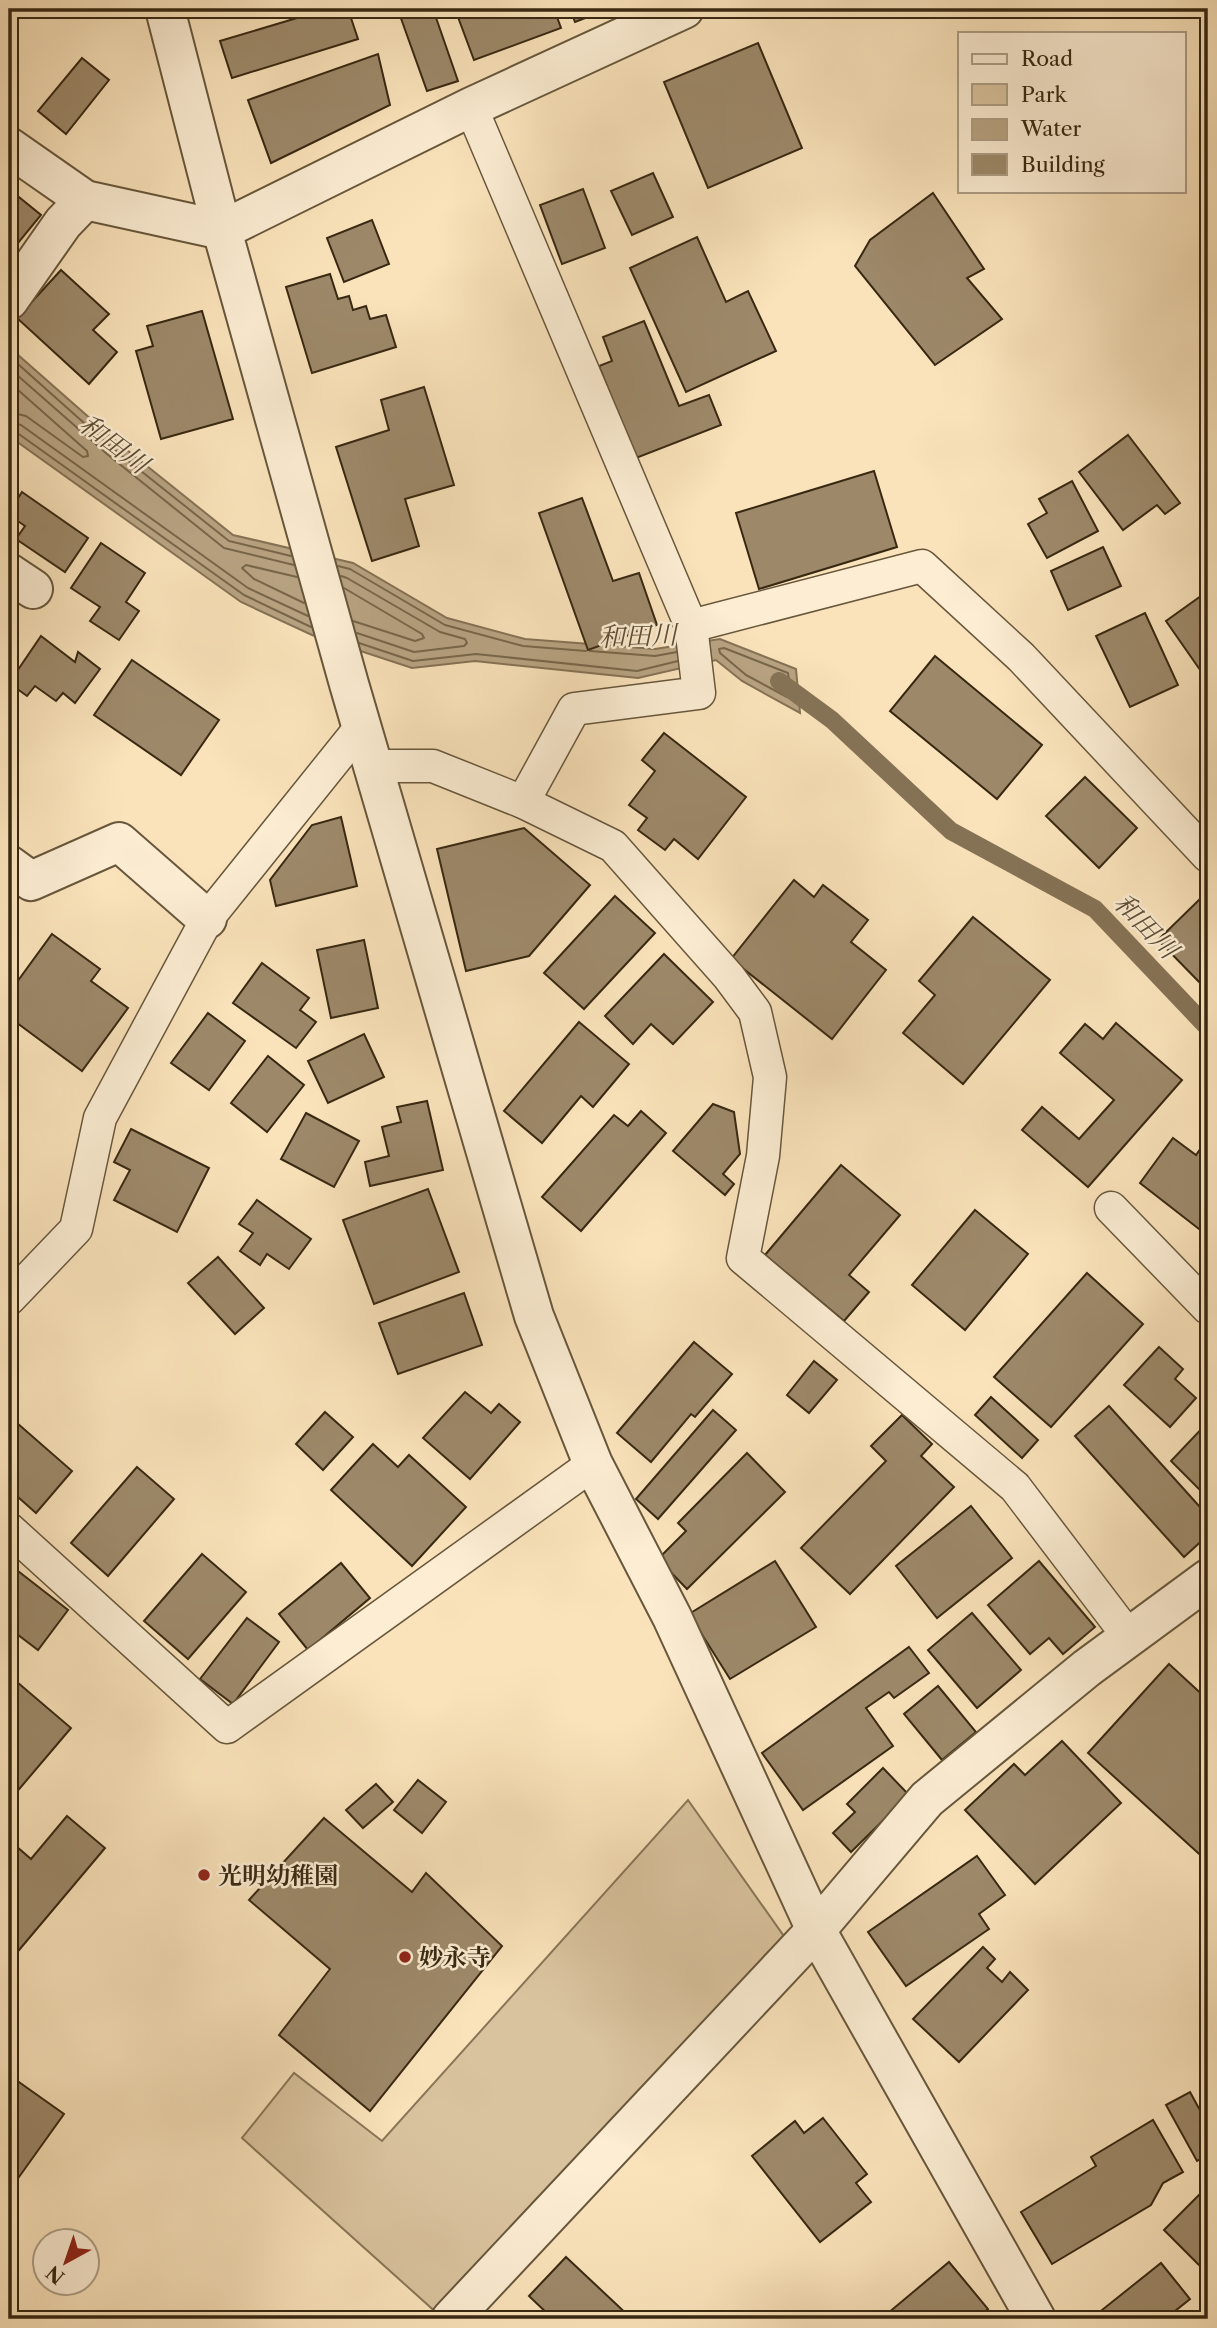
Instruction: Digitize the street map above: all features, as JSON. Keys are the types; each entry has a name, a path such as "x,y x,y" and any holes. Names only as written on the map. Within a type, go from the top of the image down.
{"street":[{"path":"165,9 222,230 349,684 534,1316 593,1464 672,1617 816,1930 1036,2319"},
{"path":"9,147 85,200 222,230 471,107 684,9"},
{"path":"9,300 63,223 85,200"},
{"path":"9,865 31,881 118,842 207,919"},
{"path":"451,2319 816,1930 927,1799 1087,1668 1208,1579"}],"lane":[{"path":"471,107 691,630 699,693 574,709 523,802"},
{"path":"691,630 922,566 1021,657 1208,856"},
{"path":"9,1299 76,1229 100,1118 207,919 362,726"},
{"path":"374,766 433,766 523,802 613,846 729,976 755,1012 770,1077 763,1156 743,1258 1015,1487 1129,1637"},
{"path":"1111,1208 1208,1308"},
{"path":"9,1528 227,1727 593,1464"}],"green space":[{"path":"688,1800 788,1942 439,2315 242,2138 294,2073 382,2141"}],"water":[{"path":"9,347 117,442 233,535 353,563 447,618 525,639 655,649 720,639 796,669 800,713 742,681 716,660 638,678 475,661 412,668 312,635 241,602 9,436"}],"building":[{"path":"327,9 348,9 358,39 232,78 220,41"},
{"path":"433,9 458,81 427,91 398,10"},
{"path":"455,9 554,9 561,28 474,60"},
{"path":"570,9 609,9 575,22"},
{"path":"758,43 802,148 708,188 664,82"},
{"path":"378,54 390,105 271,163 248,100"},
{"path":"82,58 109,80 66,134 38,111"},
{"path":"653,173 673,217 632,235 611,191"},
{"path":"9,189 41,215 9,254"},
{"path":"583,189 605,248 562,264 540,205"},
{"path":"933,193 984,269 967,278 1002,319 935,365 855,266 870,240"},
{"path":"372,220 389,264 344,282 327,238"},
{"path":"697,237 726,302 748,291 776,351 686,392 630,268"},
{"path":"61,270 109,314 93,330 117,352 89,384 17,318"},
{"path":"330,274 338,299 349,296 353,310 366,306 370,319 386,315 396,347 312,373 286,287"},
{"path":"202,311 233,419 161,439 136,351 153,346 147,326"},
{"path":"644,321 679,406 709,395 721,425 636,458 599,366 612,361 603,337"},
{"path":"424,387 454,485 405,499 419,546 372,561 336,447 389,430 381,400"},
{"path":"1128,435 1180,503 1165,514 1157,505 1123,530 1079,472"},
{"path":"874,471 897,547 759,589 736,513"},
{"path":"1072,481 1098,531 1047,558 1028,524 1047,513 1039,499"},
{"path":"22,492 88,538 65,572 16,539 25,526 9,515 9,512"},
{"path":"582,498 613,581 639,573 657,625 588,650 539,513"},
{"path":"101,543 145,573 126,602 139,611 119,640 90,621 100,607 71,588"},
{"path":"1103,547 1121,586 1068,610 1051,571"},
{"path":"1208,591 1208,674 1205,677 1166,621"},
{"path":"1145,613 1178,685 1130,707 1096,636"},
{"path":"41,636 75,662 78,652 100,669 75,703 63,693 56,701 35,686 27,696 9,683"},
{"path":"935,656 1042,745 997,799 890,711"},
{"path":"132,660 219,720 181,775 94,715"},
{"path":"664,733 746,797 698,859 674,839 665,850 638,830 647,818 629,805 655,771 642,760"},
{"path":"1085,777 1137,828 1099,868 1046,816"},
{"path":"341,817 357,886 276,906 270,880 312,825"},
{"path":"524,828 590,885 529,956 466,971 437,849"},
{"path":"794,880 814,897 823,885 868,920 851,942 886,970 832,1039 731,959"},
{"path":"615,896 655,933 584,1009 544,973"},
{"path":"1201,898 1208,906 1207,990 1158,940"},
{"path":"973,917 1050,980 963,1084 903,1033 935,995 919,981"},
{"path":"52,934 100,969 91,981 128,1008 82,1071 9,1017 9,993"},
{"path":"364,940 378,1008 331,1018 317,950"},
{"path":"664,954 713,1002 673,1044 651,1024 633,1044 605,1016"},
{"path":"262,963 309,998 300,1010 316,1022 296,1048 233,1003"},
{"path":"208,1013 245,1041 209,1090 171,1063"},
{"path":"579,1022 629,1064 593,1107 581,1096 542,1143 504,1111"},
{"path":"1116,1023 1182,1080 1088,1187 1022,1130 1042,1107 1079,1139 1114,1100 1060,1053 1085,1024 1103,1039"},
{"path":"364,1034 384,1077 328,1103 308,1061"},
{"path":"268,1056 304,1085 267,1132 231,1103"},
{"path":"427,1101 443,1170 370,1186 365,1162 389,1156 382,1127 401,1122 397,1107"},
{"path":"713,1104 734,1112 740,1154 723,1174 734,1184 725,1195 673,1151"},
{"path":"641,1111 666,1133 581,1231 542,1197 614,1115 628,1126"},
{"path":"306,1113 359,1141 334,1187 281,1159"},
{"path":"131,1129 209,1168 177,1232 114,1200 130,1170 114,1162"},
{"path":"1173,1138 1196,1155 1208,1138 1208,1236 1140,1183"},
{"path":"841,1165 900,1215 849,1275 869,1292 844,1321 765,1255"},
{"path":"428,1189 459,1272 374,1304 343,1220"},
{"path":"257,1200 311,1239 289,1269 267,1254 260,1265 240,1251 253,1233 239,1224"},
{"path":"975,1210 1028,1254 965,1330 912,1285"},
{"path":"218,1257 264,1308 235,1334 188,1283"},
{"path":"1087,1273 1143,1324 1051,1427 994,1377"},
{"path":"464,1293 482,1345 398,1374 379,1323"},
{"path":"694,1342 732,1374 695,1417 691,1414 651,1462 617,1433"},
{"path":"1159,1347 1183,1369 1175,1379 1196,1398 1170,1427 1124,1385"},
{"path":"814,1361 837,1380 809,1413 787,1395"},
{"path":"465,1392 491,1413 499,1404 520,1422 470,1479 423,1438"},
{"path":"991,1397 1038,1440 1022,1458 975,1415"},
{"path":"1109,1406 1208,1516 1208,1535 1184,1557 1075,1436"},
{"path":"713,1410 736,1430 658,1519 636,1499"},
{"path":"325,1412 353,1437 323,1470 296,1444"},
{"path":"902,1415 932,1444 921,1456 954,1487 850,1594 801,1548 886,1461 871,1446"},
{"path":"9,1416 72,1471 36,1513 9,1489"},
{"path":"1208,1422 1208,1498 1171,1461"},
{"path":"373,1444 398,1467 409,1455 466,1507 412,1566 331,1490"},
{"path":"747,1453 785,1492 687,1589 658,1559 686,1531 678,1523"},
{"path":"137,1467 174,1499 108,1576 71,1543"},
{"path":"971,1506 1012,1558 937,1618 896,1566"},
{"path":"202,1554 246,1592 188,1659 144,1621"},
{"path":"775,1561 816,1627 730,1679 689,1614"},
{"path":"1039,1561 1095,1627 1063,1654 1049,1638 1030,1654 988,1605"},
{"path":"341,1563 370,1598 308,1650 279,1614"},
{"path":"9,1564 68,1610 38,1650 9,1628"},
{"path":"972,1613 1021,1670 977,1708 928,1650"},
{"path":"247,1618 279,1642 233,1704 200,1679"},
{"path":"909,1647 929,1673 894,1698 889,1692 866,1708 893,1746 803,1810 762,1753"},
{"path":"1169,1664 1208,1700 1208,1862 1088,1753"},
{"path":"17,1682 71,1728 9,1801 9,1692"},
{"path":"938,1686 976,1732 942,1760 904,1714"},
{"path":"1062,1741 1121,1803 1035,1884 965,1810 1014,1764 1025,1775"},
{"path":"883,1768 909,1795 851,1852 833,1833 855,1812 847,1804"},
{"path":"418,1780 446,1802 422,1833 394,1810"},
{"path":"376,1784 393,1802 363,1828 346,1810"},
{"path":"67,1816 105,1848 9,1962 9,1840 31,1859"},
{"name":"妙永寺","path":"324,1818 412,1892 426,1873 502,1946 370,2111 279,2035 330,1969 249,1900"},
{"path":"977,1856 1005,1895 979,1914 989,1929 906,1986 868,1932"},
{"path":"983,1947 995,1959 987,1968 1002,1982 1010,1972 1028,1990 959,2062 913,2019"},
{"path":"9,2075 64,2114 9,2191"},
{"path":"1190,2092 1208,2125 1208,2155 1197,2161 1166,2105"},
{"path":"823,2118 867,2174 856,2183 871,2202 820,2242 752,2156 795,2121 804,2133"},
{"path":"1153,2120 1183,2172 1163,2183 1151,2205 1052,2264 1021,2212 1096,2166 1091,2157"},
{"path":"1208,2186 1208,2274 1164,2230"},
{"path":"566,2257 632,2319 553,2319 529,2296"},
{"path":"949,2262 988,2309 976,2319 881,2319"},
{"path":"1161,2263 1190,2299 1165,2319 1105,2319 1102,2310"}],"waterway":[{"name":"和田川","path":"779,681 832,720 951,831 1095,909 1208,1028"}],"place":[{"name":"光明幼稚園","path":"204,1875"},
{"name":"妙永寺","path":"405,1957"}]}
